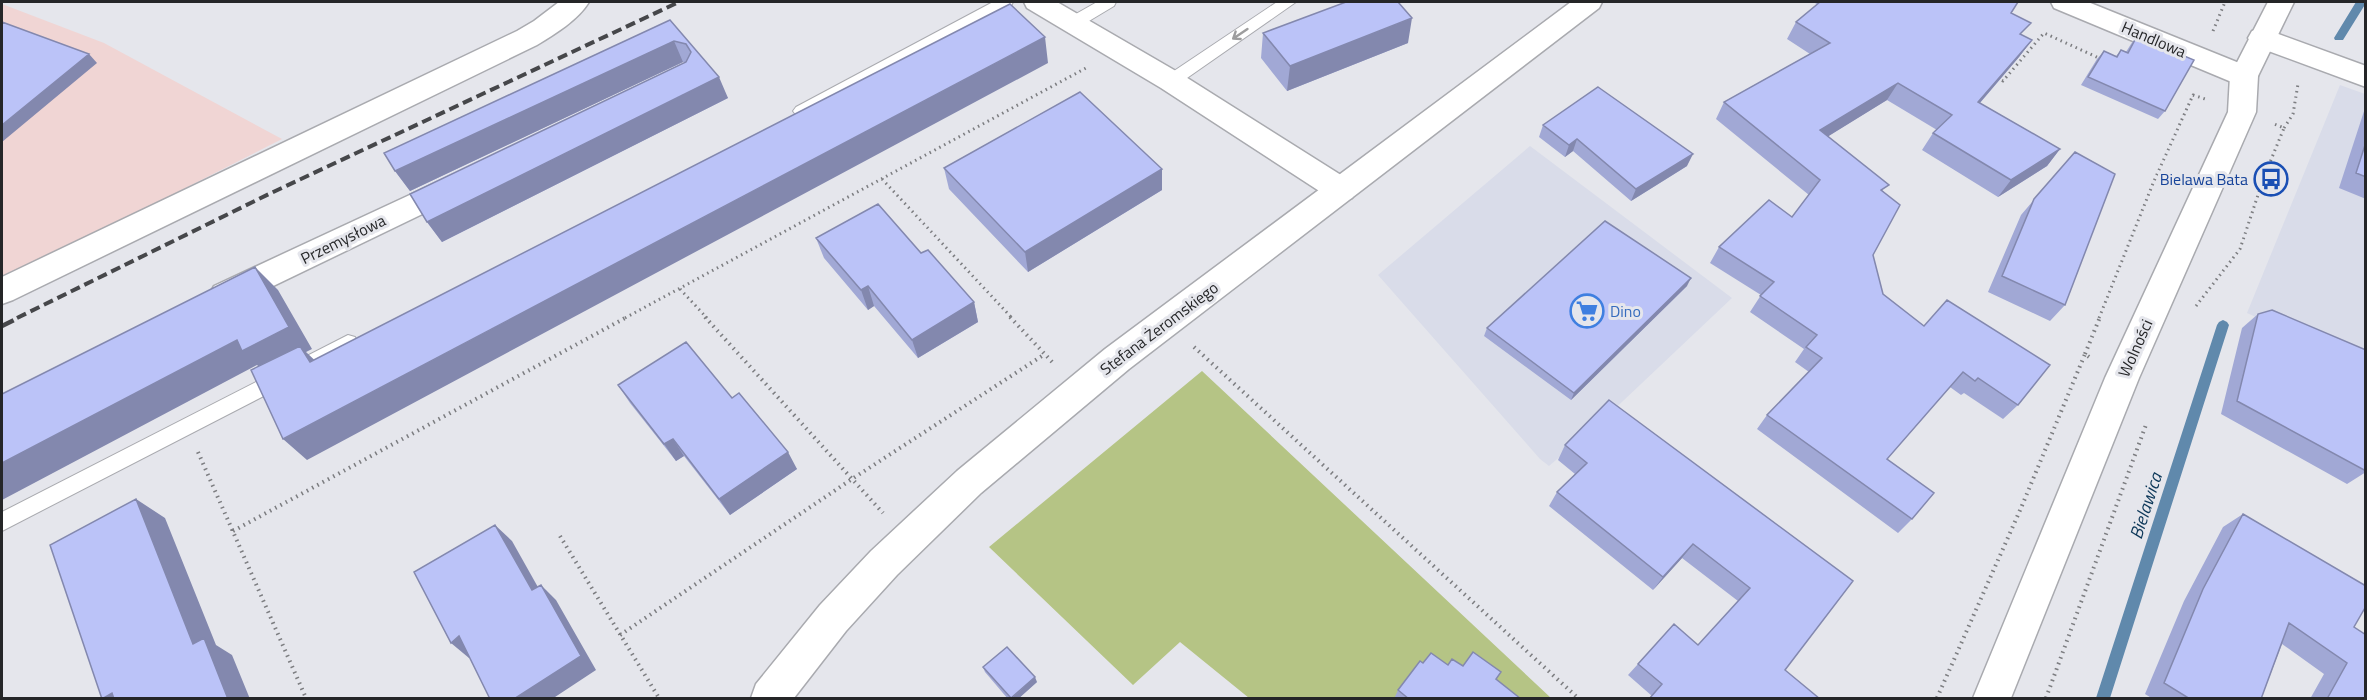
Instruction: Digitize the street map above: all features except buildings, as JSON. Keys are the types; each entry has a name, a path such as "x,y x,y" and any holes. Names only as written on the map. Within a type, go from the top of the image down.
{"street":[{"path":"2,291 527,38 544,28 576,2"},
{"path":"1037,2 1171,81 1341,190"},
{"name":"Stefana Żeromskiego","path":"770,699 832,618 884,563 956,495 1117,359 1589,2"},
{"name":"Handlowa","path":"2064,2 2244,76"},
{"name":"Wolności","path":"1992,699 2122,378 2242,112 2244,76 2281,2"},
{"path":"2262,38 2366,77"},
{"name":"Przemysłowa","path":"204,305 482,172"}],"lane":[{"path":"787,119 1005,2"},
{"path":"1072,23 1108,2"},
{"path":"1171,81 1288,2"},
{"path":"2,522 360,337"}],"path":[{"path":"1992,76 2003,81 2044,33 2105,61"},
{"path":"233,531 1119,50"},
{"path":"882,179 1058,368"},
{"path":"680,288 890,521"},
{"path":"1186,340 1578,699"},
{"path":"620,634 1045,354"},
{"path":"1937,699 2021,508 2085,354 2122,378"},
{"path":"2046,699 2150,415"},
{"path":"187,426 306,699"},
{"path":"560,536 659,699"}],"shaded area":[{"path":"2,4 104,43 282,139 2,281"},
{"path":"2340,85 2365,94 2365,367 2247,313"},
{"path":"1530,146 1732,298 1605,418 1549,466 1540,459 1378,275"}],"green space":[{"path":"1202,371 1551,698 1249,698 1180,642 1133,685 989,547"}],"waterway":[{"name":"Bielawica","path":"2339,38 2361,2"},
{"name":"Bielawica","path":"2103,698 2223,325"}],"railway":[{"path":"17,318 271,193 679,2"},
{"path":"2,326 20,317"}],"place":[{"name":"Bielawa Bata","path":"2271,179"},
{"name":"Dino","path":"1587,311"}]}
